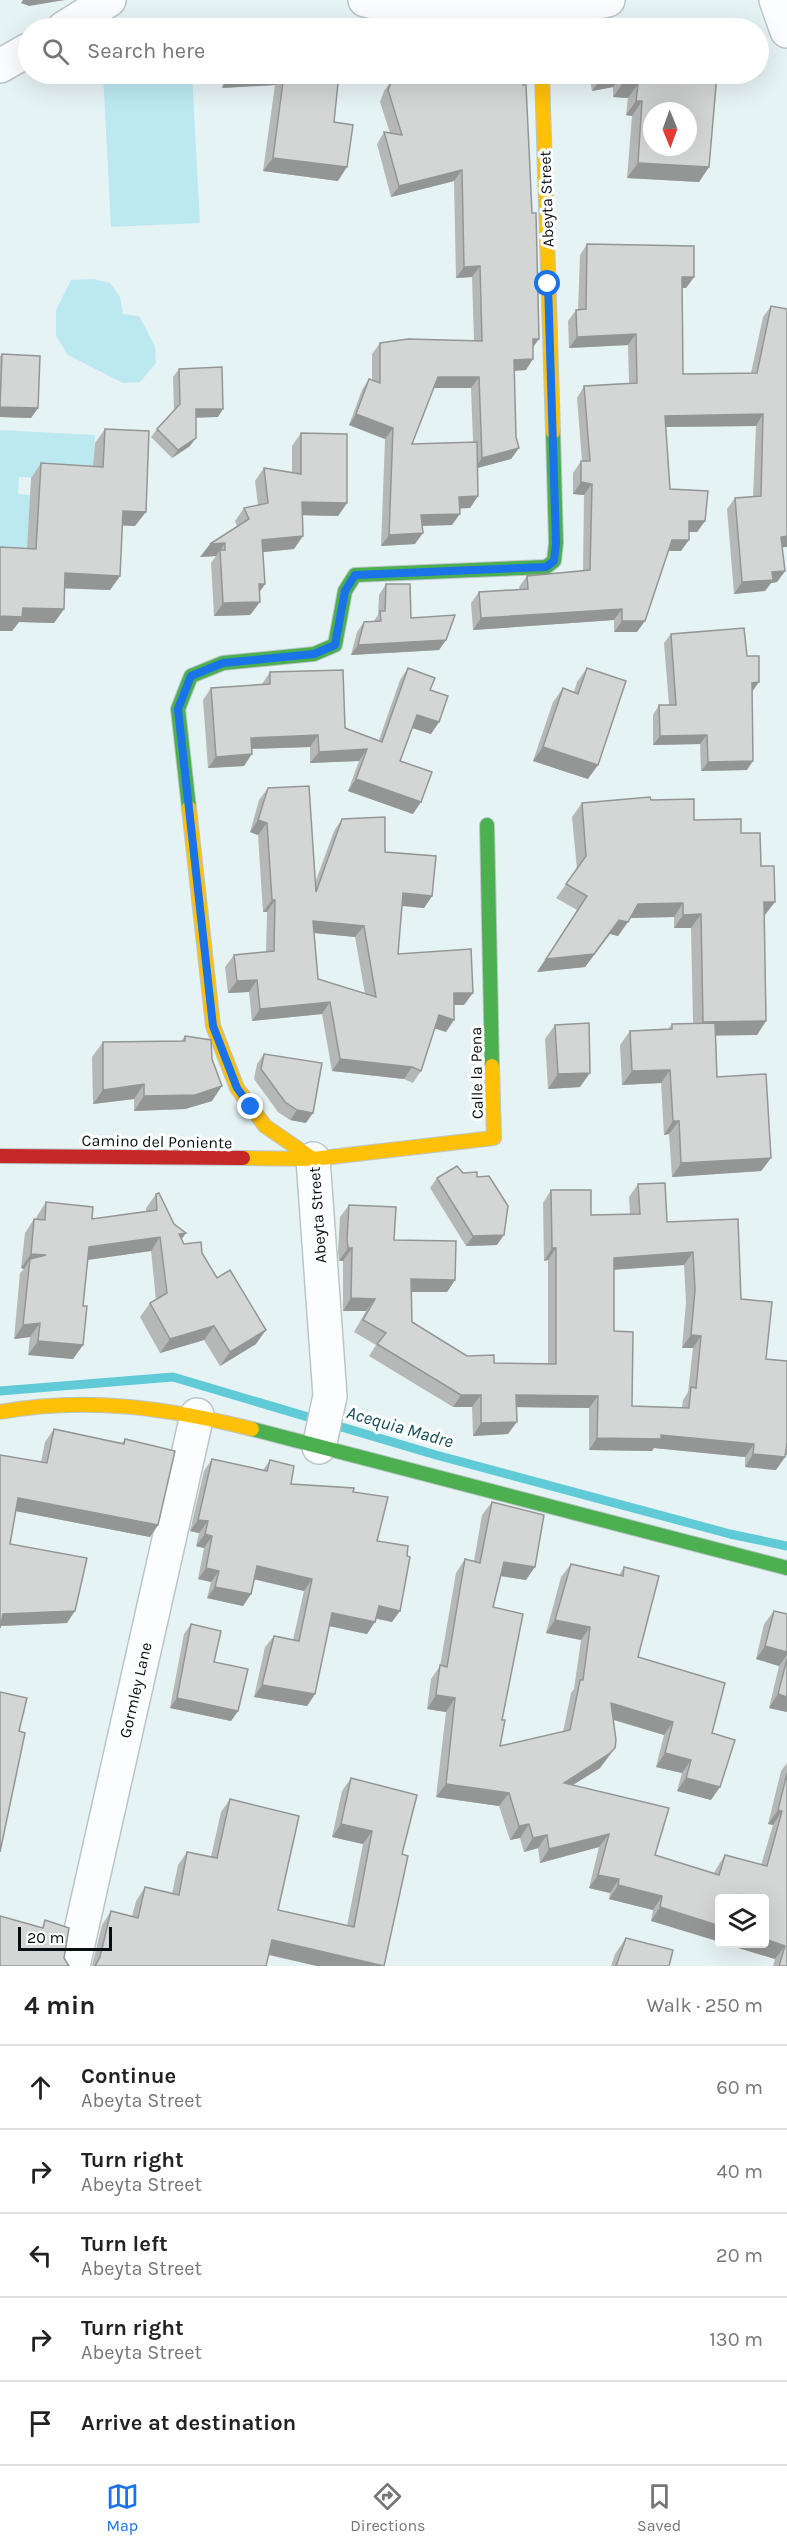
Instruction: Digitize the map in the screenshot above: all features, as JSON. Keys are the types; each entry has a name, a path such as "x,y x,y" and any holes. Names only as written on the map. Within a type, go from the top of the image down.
{"street":[{"path":"80,18 109,0"},
{"path":"365,0 467,15 549,13 608,0"},
{"path":"776,0 787,31"},
{"path":"0,66 18,56"},
{"name":"Abeyta Street","path":"319,1447 330,1396 313,1160 265,1126 237,1088 213,1026 178,709 191,676 223,663 314,654 335,645 345,591 355,575 546,567 554,561 556,543 542,84"},
{"name":"Calle la Pena","path":"313,1160 494,1138 487,825"},
{"name":"Camino del Poniente","path":"0,1156 313,1160"},
{"path":"0,1412 48,1403 132,1404 197,1415 787,1569"},
{"name":"Gormley Lane","path":"73,1966 197,1415"}],"shaded area":[{"path":"104,84 193,84 200,223 111,227"},
{"path":"93,279 110,283 120,297 123,314 139,316 155,346 156,363 140,382 123,383 68,355 56,336 56,310 71,280"},
{"path":"0,430 95,435 93,475 56,479 19,477 18,494 30,495 32,564 0,562"}],"building":[{"path":"283,84 338,84 334,122 353,125 347,167 273,158"},
{"path":"390,84 526,85 532,213 536,213 539,339 533,339 533,359 514,360 516,437 519,448 482,458 479,377 438,377 412,444 477,442 478,496 459,497 460,514 421,515 423,533 389,535 393,428 356,414 369,379 380,383 380,343 408,339 482,341 480,266 464,267 462,170 399,186 384,132 402,135 388,90"},
{"path":"638,84 716,84 709,167 638,163 642,101 636,101"},
{"path":"587,244 694,246 694,277 682,277 683,374 757,373 771,306 787,309 787,536 781,537 785,571 772,572 773,580 742,582 735,498 761,496 763,414 665,416 670,489 708,491 705,521 689,521 689,540 672,540 645,621 622,621 622,609 481,618 479,592 528,589 527,576 590,570 592,484 581,482 581,461 590,461 584,386 637,383 636,334 577,337 576,310 586,309"},
{"path":"2,354 40,356 38,408 0,407"},
{"path":"222,367 223,409 196,409 196,438 178,450 157,429 180,404 179,369"},
{"path":"105,429 149,431 146,512 123,511 120,576 65,573 64,609 23,608 22,617 0,616 0,547 36,549 41,463 103,467"},
{"path":"301,433 347,434 347,503 302,502 303,536 262,540 265,584 259,584 260,602 223,603 220,550 225,550 225,543 210,544 249,519 244,508 268,503 264,468 301,474"},
{"path":"386,584 410,584 411,618 455,615 446,640 358,645 364,622 381,621 380,611 385,611"},
{"path":"744,628 747,656 759,656 759,682 752,683 753,761 708,762 707,735 660,736 659,705 676,705 671,634"},
{"path":"408,668 435,678 430,690 448,696 439,722 417,715 400,761 432,772 421,802 356,779 367,749 319,752 318,735 251,738 252,754 216,757 211,688 270,684 270,672 343,670 345,728 382,742"},
{"path":"587,668 626,681 598,765 543,747 563,688 578,694"},
{"path":"309,786 316,892 342,819 385,817 385,852 436,856 432,896 403,893 398,954 471,949 473,993 454,993 454,1020 439,1015 421,1071 412,1067 340,1059 330,1002 260,1009 257,980 237,981 234,955 274,951 275,900 272,900 267,823 258,820 268,788","holes":["313,921 364,926 376,997 318,979"]},
{"path":"650,797 651,800 694,799 694,820 741,819 741,833 760,833 761,866 774,866 775,902 764,902 766,1021 703,1022 701,914 683,915 683,903 638,904 628,922 619,920 594,954 546,959 587,896 566,884 586,856 582,803"},
{"path":"589,1023 590,1073 558,1074 555,1025"},
{"path":"715,1023 717,1077 766,1074 771,1158 681,1163 679,1121 673,1121 670,1070 632,1071 630,1031 672,1029 672,1024"},
{"path":"185,1036 211,1040 212,1059 222,1086 195,1095 144,1096 144,1084 103,1090 103,1042 185,1041"},
{"path":"264,1054 322,1063 313,1113 297,1110 285,1102 261,1069"},
{"path":"457,1166 463,1173 477,1172 477,1177 489,1176 508,1206 504,1235 473,1236 437,1178"},
{"path":"665,1183 667,1222 738,1219 741,1299 772,1302 766,1359 787,1361 785,1457 753,1454 754,1444 661,1435 661,1439 597,1438 598,1396 516,1395 517,1422 481,1423 481,1395 461,1395 377,1344 386,1333 363,1320 375,1299 351,1298 352,1248 348,1248 347,1239 349,1205 396,1207 394,1240 456,1241 455,1280 411,1279 412,1322 467,1356 494,1355 494,1363 556,1364 556,1248 552,1248 551,1190 591,1190 591,1215 640,1214 638,1184","holes":["693,1252 695,1290 691,1335 701,1336 696,1388 691,1387 689,1408 632,1406 633,1332 614,1331 614,1258"]},
{"path":"159,1193 174,1224 186,1233 179,1234 184,1244 201,1242 202,1253 217,1278 230,1270 266,1330 230,1352 214,1326 170,1339 150,1303 167,1293 160,1237 89,1247 83,1306 87,1306 83,1345 38,1341 40,1323 23,1325 30,1259 46,1255 31,1254 34,1219 45,1220 46,1202 93,1207 92,1219 157,1210 156,1194"},
{"path":"54,1429 124,1444 125,1439 175,1451 158,1525 18,1498 10,1544 87,1558 75,1611 3,1614 0,1628 0,1455 47,1463"},
{"path":"212,1459 267,1471 270,1460 294,1466 291,1484 354,1488 353,1492 388,1497 377,1541 408,1546 407,1556 410,1557 400,1611 379,1606 375,1622 332,1613 315,1694 262,1685 274,1636 299,1641 312,1579 257,1566 251,1594 215,1587 219,1571 206,1568 212,1536 205,1534 208,1521 198,1520"},
{"path":"492,1502 544,1515 535,1567 504,1562 493,1607 523,1614 502,1720 505,1720 500,1746 570,1730 580,1680 583,1680 590,1627 555,1620 571,1564 623,1576 624,1567 659,1576 638,1657 725,1683 712,1733 735,1740 720,1787 686,1778 691,1760 665,1753 673,1722 611,1703 615,1748 564,1783 669,1808 655,1855 719,1875 725,1855 767,1866 782,1811 778,1810 787,1773 787,1966 779,1966 785,1946 769,1940 769,1894 715,1894 715,1924 660,1907 662,1896 618,1885 619,1879 598,1875 609,1834 549,1849 547,1835 533,1838 529,1824 519,1826 509,1793 446,1784 455,1698 436,1695 440,1665 447,1667 465,1559 480,1563"},
{"path":"774,1611 787,1614 787,1652 765,1646"},
{"path":"191,1624 221,1631 214,1662 248,1669 238,1711 177,1698"},
{"path":"787,1659 787,1697 778,1694"},
{"path":"0,1692 27,1698 19,1731 25,1733 0,1852"},
{"path":"351,1778 417,1795 402,1854 408,1856 384,1966 272,1940 266,1966 95,1966 100,1957 111,1911 138,1918 145,1887 179,1895 187,1852 217,1858 230,1799 299,1816 278,1910 354,1927 372,1831 341,1824"},
{"path":"0,1916 43,1928 45,1920 69,1928 64,1958 69,1966 0,1966"},
{"path":"626,1938 673,1950 669,1966 616,1966"}],"waterway":[{"name":"Acequia Madre","path":"0,1391 173,1377 436,1455 730,1534 787,1546"}],"traffic: fast":[{"path":"189,808 178,709 191,676 223,663 314,654 335,645 345,591 355,575 546,567 554,561 556,543 553,432"},
{"path":"487,825 492,1066"},
{"path":"252,1429 787,1568"}],"traffic: slow":[{"path":"542,84 553,432"},
{"path":"189,808 213,1026 237,1088 265,1126 313,1159"},
{"path":"243,1158 313,1159 494,1138 492,1066"},
{"path":"0,1412 64,1405 127,1407 189,1415 252,1429"}],"traffic: jam":[{"path":"0,1156 243,1158"}],"route":[{"path":"251,1107 237,1088 213,1026 193,863 178,709 191,676 223,663 314,654 335,645 345,591 355,575 546,567 554,561 556,543 548,284"}]}
